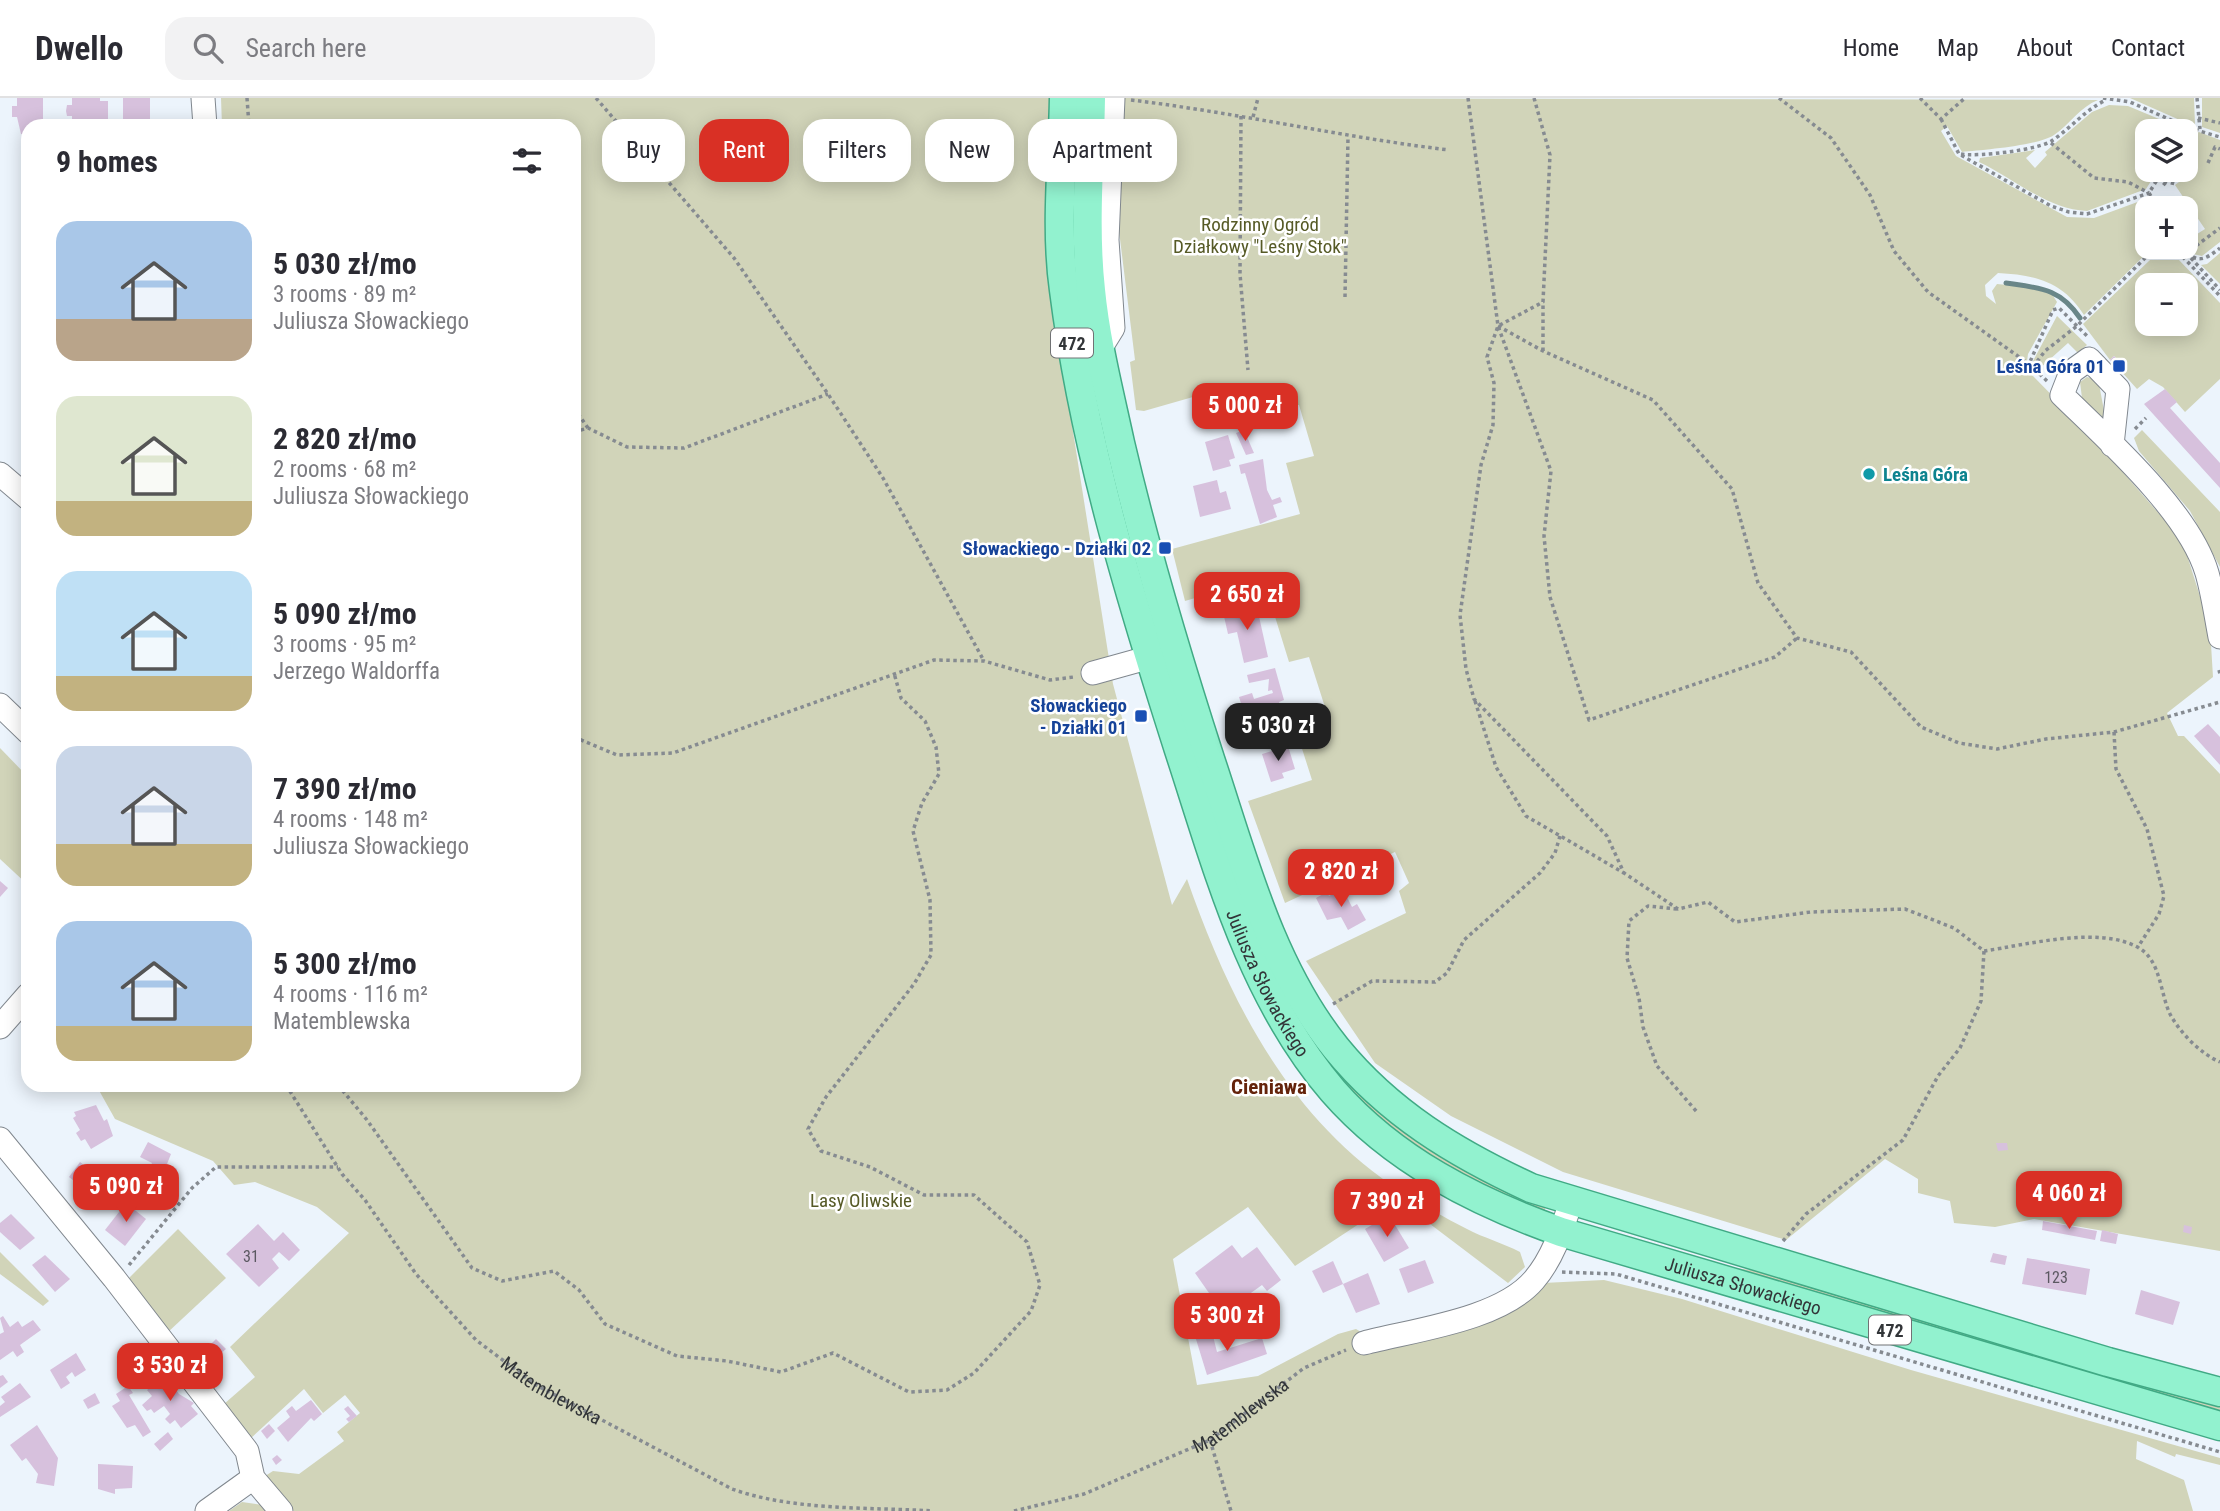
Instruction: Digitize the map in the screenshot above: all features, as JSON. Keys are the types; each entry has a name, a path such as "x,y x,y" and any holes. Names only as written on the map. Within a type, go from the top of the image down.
{"main road":[{"name":"Juliusza Słowackiego","path":"1064,98 1063,286 1078,374 1115,536 1286,968 1334,1045 1363,1079 1428,1134 1476,1163 1571,1202 2108,1362 2220,1392"},
{"name":"Juliusza Słowackiego","path":"1091,98 1088,254 1100,349 1136,513 1162,654 1252,961 1302,1051 1335,1093 1409,1159 1447,1184 1511,1215 1560,1232 2220,1426"}],"street":[{"path":"204,98 205,119"},
{"path":"1100,349 1113,328 1107,240 1118,99"},
{"path":"2112,444 2118,389 2089,359 2071,372 2062,396 2112,444 2176,516 2191,538 2207,572 2220,637"},
{"path":"0,474 21,492"},
{"path":"1093,673 1162,654"},
{"path":"0,705 21,725"},
{"path":"0,1027 21,1003"},
{"path":"0,1139 114,1278 247,1451 253,1478 281,1511"},
{"path":"1364,1343 1470,1316 1508,1301 1533,1282 1545,1266 1571,1202"},
{"path":"207,1511 253,1478"}],"path":[{"path":"247,98 249,119"},
{"path":"596,98 734,258 828,394 883,478 984,660"},
{"path":"1253,117 1258,98"},
{"path":"1468,98 1499,326 1550,471 1544,536 1550,597 1589,720 1775,657 1797,638"},
{"path":"1534,98 1550,155 1543,351"},
{"path":"1779,98 1831,138 1870,195 1894,251 1928,292 2031,365 2062,396"},
{"path":"1920,98 1941,120 1959,154 2051,206 2068,212 2087,214 2149,193 2156,182"},
{"path":"1941,120 1965,98"},
{"path":"2197,98 2200,129 2220,136"},
{"path":"1118,99 1253,117 1348,137 1449,150"},
{"path":"1959,154 1975,156 2051,143 2091,107 2105,99 2130,102 2165,119"},
{"path":"1241,116 1240,274 1248,370"},
{"path":"2198,118 2220,123"},
{"path":"1345,296 1348,137"},
{"path":"2051,143 2094,178 2128,182 2151,196"},
{"path":"2208,163 2215,147 2220,149"},
{"path":"2165,182 2168,187"},
{"path":"2168,182 2176,184"},
{"path":"2198,246 2220,228"},
{"path":"2198,258 2205,260 2220,248"},
{"path":"2031,365 2077,326 2144,259"},
{"path":"2190,259 2220,296"},
{"path":"2191,259 2220,290"},
{"path":"1544,302 1499,326 1487,357 1494,383 1493,425 1481,464 1460,615 1466,669 1496,767 1525,816 1625,873 1678,909"},
{"path":"2031,365 2053,310 2059,308 2090,340"},
{"path":"1499,326 1543,351 1653,400 1732,489 1758,583 1797,638 1851,652 1921,727 1959,743 1997,749 2046,739 2114,732 2220,702"},
{"path":"581,419 587,428 626,447 684,448 828,394"},
{"path":"581,430 587,428"},
{"path":"581,740 617,755 673,753 934,660 984,660 1050,680 1093,673"},
{"path":"344,1092 367,1120 472,1268 502,1281 554,1271 579,1290 605,1324 677,1356 727,1360 781,1372 833,1353 908,1392 947,1390 974,1373 1031,1311 1040,1285 1027,1242 974,1195 924,1195 870,1167 821,1151 808,1129 826,1097 915,985 931,955 930,900 913,831 922,803 939,774 936,747 925,722 901,698 894,673"},
{"path":"1474,699 1607,836 1625,873"},
{"path":"2114,732 2116,769 2147,829 2164,896 2159,914 2138,947"},
{"path":"1325,1009 1372,981 1435,982 1447,974 1464,940 1540,873 1555,853 1560,836"},
{"path":"1697,1112 1657,1066 1643,1027 1639,998 1628,958 1629,921 1648,906 1678,909 1708,902 1735,922 1811,912 1905,909 1954,928 1984,951 2071,938 2114,940 2138,947 2151,958 2171,1016 2205,1056 2220,1062"},
{"path":"1780,1245 1791,1228 1806,1214 1903,1140 1913,1126 1938,1076 1960,1048 1981,1002 1984,951"},
{"name":"Matemblewska","path":"290,1092 338,1167 436,1300 476,1340 536,1385 732,1489 754,1498 788,1504 933,1511"},
{"path":"135,1260 192,1188 216,1167 338,1167"},
{"path":"1545,1266 1556,1272 1616,1274 2220,1452"},
{"name":"Matemblewska","path":"1014,1511 1084,1494 1210,1440 1304,1368 1364,1343"},
{"path":"1210,1440 1231,1511"}],"green space":[{"name":"Lasy Oliwskie","path":"221,98 1052,98 1052,119 1028,119 1028,182 1051,182 1049,280 1113,684 1172,905 1187,879 1223,970 1244,1013 1268,1054 1327,1130 1362,1163 1402,1192 1467,1229 1520,1252 1525,1267 1508,1283 1397,1199 1295,1266 1248,1207 1173,1259 1197,1385 1258,1376 1338,1334 1356,1329 1381,1344 1543,1283 1604,1280 1682,1299 1911,1370 2220,1458 2220,1465 2176,1454 2175,1457 2137,1441 2136,1459 2184,1480 2193,1511 294,1511 262,1478 273,1471 299,1474 344,1441 337,1432 360,1413 345,1395 323,1413 304,1389 251,1438 224,1404 255,1377 230,1347 349,1233 317,1207 255,1182 234,1185 213,1161 115,1119 100,1092 581,1092 581,119 222,119"},
{"name":"Rodzinny Ogród Działkowy \"Leśny Stok\"","path":"1124,98 2098,100 2054,135 2023,145 1962,152 1947,126 1941,131 1956,156 2067,217 2094,218 2135,203 2135,259 2141,259 2084,315 2058,288 2036,278 1998,273 1985,285 1986,296 1996,304 1992,291 1997,284 2027,287 2052,294 2057,302 2028,354 2026,369 2088,432 2168,524 2186,552 2210,628 2213,677 2167,713 2178,736 2184,736 2220,774 2220,1251 2034,1219 1995,1227 1954,1223 1950,1201 1918,1193 1918,1179 1885,1159 1786,1240 1563,1172 1451,1116 1375,1063 1306,961 1406,913 1399,891 1409,883 1395,852 1285,903 1248,801 1312,780 1297,733 1330,723 1309,657 1289,662 1263,578 1185,601 1172,549 1300,514 1286,463 1314,456 1299,405 1243,406 1193,397 1144,411 1136,410 1130,362 1135,360 1119,231 1121,182 1177,182 1177,119 1123,119"},
{"path":"2130,98 2194,98 2195,119 2177,119"},
{"path":"2202,98 2220,98 2220,133 2202,127"},
{"path":"2109,105 2128,106 2159,119 2135,119 2135,182 2150,182 2146,189 2087,211 2073,209 2031,192 1979,162 1980,158 2035,150 2026,158 2035,168 2047,155 2045,152 2092,112"},
{"path":"2198,133 2220,140 2220,242 2202,256 2198,255 2198,233 2205,229 2198,219 2198,196 2182,196 2175,185 2179,182 2198,182"},
{"path":"2220,253 2220,284 2201,265 2207,264"},
{"path":"2150,260 2179,260 2191,273 2136,273"},
{"path":"2135,274 2135,336 2198,336 2198,280 2220,303 2220,379 2185,412 2163,387 2149,379 2137,389 2120,370 2124,366 2114,356 2110,360 2083,324"},
{"path":"2057,316 2087,345 2078,353 2068,343 2038,370 2033,361"},
{"path":"2087,377 2097,380 2099,384 2105,416 2101,420 2082,398 2080,382"},
{"path":"2142,430 2220,512 2220,567 2190,511 2139,451 2134,438"},
{"path":"1174,686 1312,1033 1545,1208 1545,1211 1488,1190 1421,1152 1368,1109 1306,1036"},
{"path":"0,748 21,770 21,878 0,859"},
{"path":"178,1229 226,1278 167,1333 127,1280"},
{"path":"0,1252 49,1301 43,1306 0,1274"},
{"path":"1721,1266 1773,1273 2220,1403 2220,1414"},
{"path":"242,1502 263,1505 268,1511 229,1511"}],"building":[{"path":"17,98 43,98 43,119 21,119 21,134 17,117 12,117 12,106 17,106"},
{"path":"72,98 100,98 100,101 108,101 108,119 72,119 72,116 67,116 66,111 67,105 72,105"},
{"path":"123,98 150,98 150,119 123,119"},
{"path":"2114,356 2124,366 2120,370 2110,360"},
{"path":"2165,389 2177,402 2170,408 2220,463 2220,488 2144,404"},
{"path":"1244,430 1254,453 1246,455 1236,433"},
{"path":"1228,435 1235,458 1229,460 1231,466 1213,471 1205,442"},
{"path":"1263,459 1267,490 1272,500 1280,497 1282,502 1273,505 1277,517 1260,524 1245,473 1241,474 1239,465"},
{"path":"1217,480 1220,493 1226,491 1231,509 1200,517 1193,486"},
{"path":"1256,603 1268,657 1244,663 1237,632 1228,634 1223,612"},
{"path":"1275,668 1284,700 1279,702 1283,715 1275,718 1278,728 1260,734 1256,725 1253,726 1251,722 1255,720 1251,710 1244,713 1239,697 1252,693 1254,699 1273,693 1272,690 1268,691 1269,679 1249,683 1247,675"},
{"path":"2208,724 2220,737 2220,765 2194,736"},
{"path":"1288,746 1295,769 1282,773 1284,778 1271,782 1262,754"},
{"path":"0,881 8,888 0,897"},
{"path":"1343,889 1352,907 1357,904 1366,920 1348,930 1341,917 1327,920 1316,898 1327,892 1329,896"},
{"path":"96,1105 104,1121 107,1119 113,1136 91,1149 85,1139 81,1141 76,1133 80,1130 73,1118 76,1116 74,1112"},
{"path":"148,1142 171,1154 167,1164 177,1169 164,1193 141,1185 152,1163 140,1157"},
{"path":"1996,1143 2007,1143 2008,1150 1998,1151"},
{"path":"80,1162 94,1173 83,1188 69,1177"},
{"path":"2108,1193 2120,1196 2117,1208 2105,1205"},
{"path":"126,1203 146,1219 125,1246 105,1230"},
{"path":"11,1214 35,1238 20,1250 0,1232 0,1223"},
{"path":"1389,1215 1409,1248 1384,1262 1365,1229"},
{"path":"2043,1221 2097,1231 2095,1240 2042,1230"},
{"path":"258,1224 274,1241 283,1232 300,1250 289,1261 279,1252 272,1259 279,1268 259,1287 226,1254"},
{"path":"2184,1225 2192,1227 2191,1234 2183,1232"},
{"path":"2102,1230 2118,1234 2116,1244 2100,1241"},
{"path":"1232,1245 1242,1258 1257,1247 1281,1280 1267,1291 1262,1285 1223,1313 1195,1273"},
{"path":"1993,1253 2007,1256 2005,1265 1990,1262"},
{"path":"45,1255 70,1279 55,1292 32,1265"},
{"path":"2027,1258 2090,1269 2086,1295 2022,1284"},
{"path":"1425,1260 1434,1283 1408,1293 1399,1269"},
{"path":"1333,1261 1343,1284 1323,1293 1312,1271"},
{"path":"1368,1273 1380,1304 1356,1313 1343,1284"},
{"path":"2141,1290 2180,1302 2173,1325 2135,1314"},
{"path":"3,1316 10,1327 18,1321 22,1327 33,1320 41,1330 20,1345 24,1352 17,1357 13,1351 0,1360 0,1334 4,1332 0,1318"},
{"path":"1212,1332 1217,1352 1262,1338 1267,1354 1207,1375 1195,1336"},
{"path":"216,1339 226,1349 220,1354 210,1345"},
{"path":"141,1349 145,1356 154,1350 161,1362 133,1384 130,1380 125,1383 118,1374 137,1361 133,1355"},
{"path":"76,1353 86,1370 75,1377 72,1372 66,1377 70,1383 61,1389 50,1370"},
{"path":"3,1375 8,1382 0,1388 0,1376"},
{"path":"165,1376 179,1394 194,1403 191,1406 198,1414 181,1428 175,1420 170,1424 165,1419 170,1414 164,1406 154,1413 151,1409 147,1411 142,1405 152,1396 147,1390"},
{"path":"20,1383 31,1397 0,1417 0,1406 5,1402 1,1397"},
{"path":"128,1386 133,1393 129,1395 151,1432 143,1437 135,1425 127,1428 112,1406 120,1401 116,1394"},
{"path":"95,1393 100,1403 88,1409 83,1400"},
{"path":"311,1400 322,1414 314,1421 311,1418 288,1442 277,1428 290,1417 286,1411 292,1406 296,1411"},
{"path":"348,1406 357,1416 349,1422 346,1419 350,1416 344,1409"},
{"path":"269,1424 275,1431 267,1439 261,1431"},
{"path":"37,1425 58,1458 54,1486 36,1483 38,1474 26,1458 22,1461 10,1445"},
{"path":"168,1432 173,1439 160,1451 154,1444"},
{"path":"277,1455 282,1460 276,1465 272,1459"},
{"path":"98,1464 133,1466 132,1488 115,1489 115,1494 98,1489"}],"waterway":[{"path":"2006,283 2039,288 2057,295 2080,318"}],"place":[{"name":"Leśna Góra 01","path":"2119,366"},
{"name":"Leśna Góra","path":"1869,474"},
{"name":"Słowackiego - Działki 02","path":"1165,548"},
{"name":"Słowackiego - Działki 01","path":"1141,716"}],"district":[{"name":"Cieniawa","path":"1269,1087"}]}
